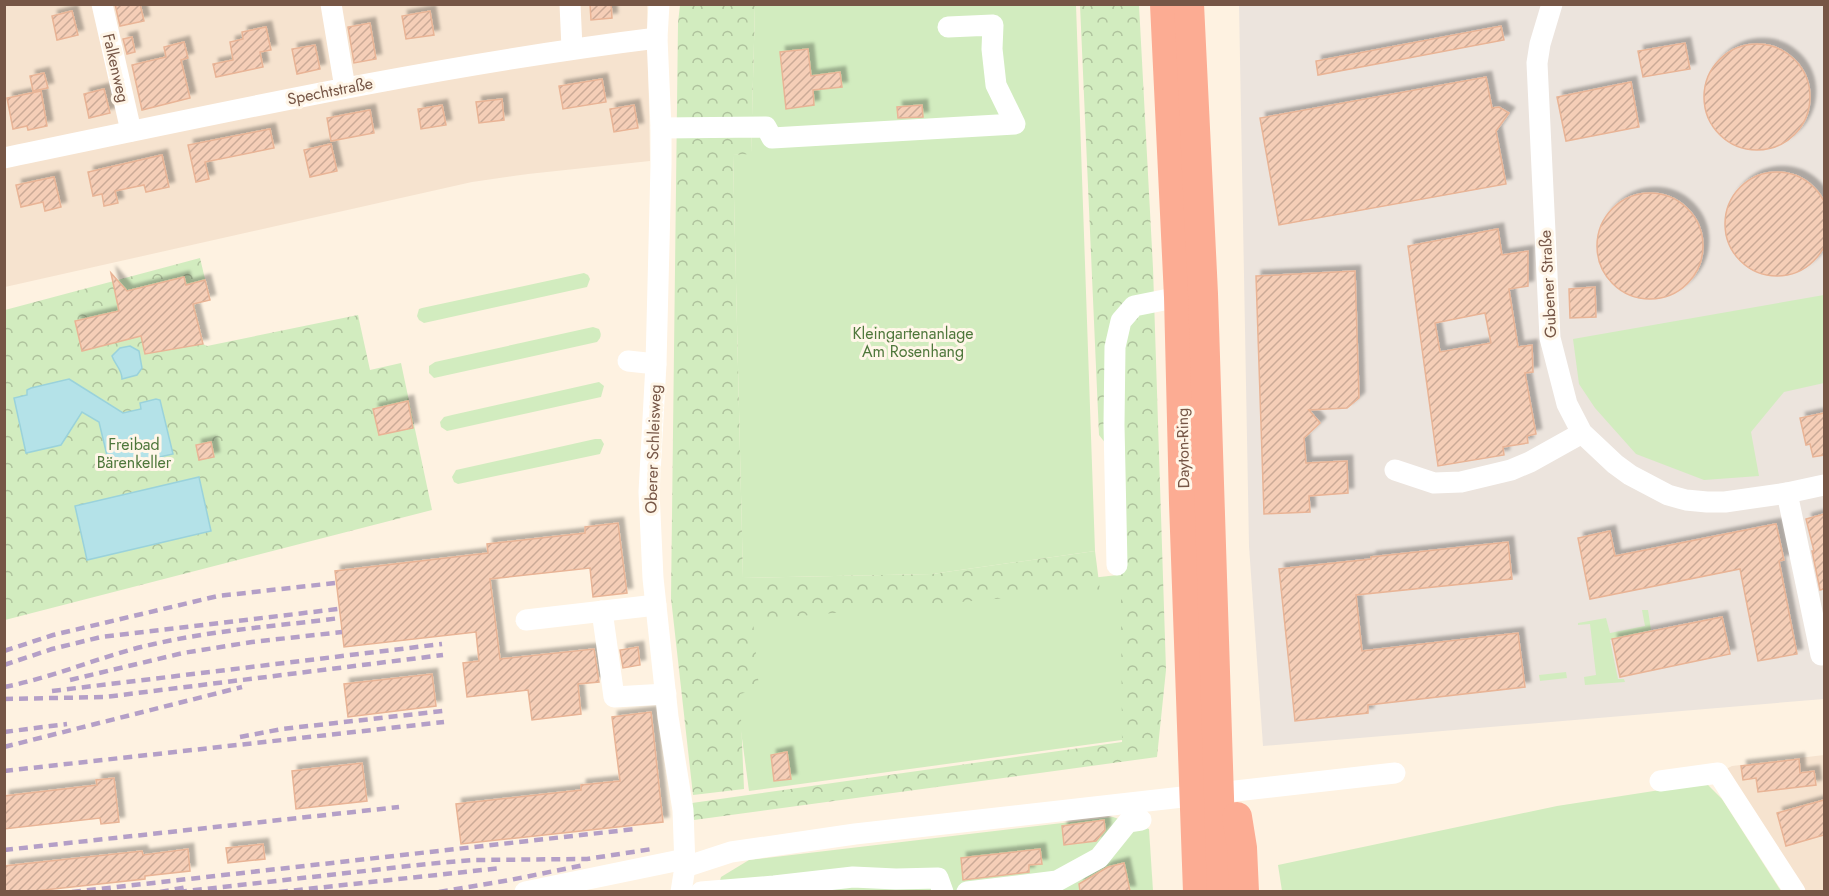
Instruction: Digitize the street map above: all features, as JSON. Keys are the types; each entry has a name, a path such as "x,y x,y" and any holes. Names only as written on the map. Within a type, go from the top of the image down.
{"highway":[{"name":"Dayton-Ring","path":"1165,4 1179,297 1206,752 1222,891"},
{"name":"Dayton-Ring","path":"1190,4 1204,305 1206,752 1198,891"},
{"path":"1180,891 1179,847 1182,813 1206,752"},
{"path":"1206,752 1237,814 1242,848 1244,891"}],"street":[{"name":"Falkenweg","path":"102,4 130,131"},
{"path":"331,4 345,88"},
{"path":"570,4 572,48"},
{"name":"Oberer Schleisweg","path":"659,4 657,38 661,128 656,364 649,492 653,578 666,694 683,810 685,863 681,891"},
{"name":"Gubener Straße","path":"1552,4 1537,63 1550,338 1567,404 1582,433 1630,475 1668,495 1707,502 1725,502 1824,485"},
{"path":"661,128 715,120 766,127 772,138 1015,124 996,85 992,49 993,25 948,27"},
{"name":"Spechtstraße","path":"4,158 345,88 572,48 657,38"},
{"path":"985,126 996,85"},
{"path":"1117,566 1113,425 1117,338 1121,321 1134,306 1179,297"},
{"path":"628,361 656,364"},
{"path":"1395,470 1434,483 1461,482 1511,470 1582,433"},
{"path":"1787,493 1821,655"},
{"path":"526,620 656,605"},
{"path":"602,611 614,697 666,694"},
{"path":"525,891 685,863 754,848 855,834 1141,811 1276,786 1395,773"},
{"path":"1660,782 1718,773 1795,891"},
{"path":"967,891 1057,881 1099,858 1128,822 1141,811"},
{"path":"701,891 853,877 938,878 943,891"}],"shaded area":[{"path":"4,5 647,5 650,161 472,182 5,287"},
{"path":"1239,5 1824,5 1824,699 1263,746 1249,546"},
{"path":"1824,755 1824,891 1795,891 1718,773 1732,766"}],"green space":[{"path":"680,5 755,5 751,154 733,155 743,578 932,574 1095,551 1100,590 753,620 759,689 740,694 744,789 693,795 671,598"},
{"name":"Kleingartenanlage Am Rosenhang","path":"755,5 1076,5 1095,551 932,574 743,578 733,155 751,153"},
{"path":"1080,5 1139,5 1153,268 1166,670 1157,757 694,820 692,803 1122,742 1120,462 1099,435"},
{"name":"Freibad Bärenkeller","path":"200,258 210,300 194,304 203,344 207,346 358,315 370,370 401,363 432,510 5,620 5,310"},
{"path":"584,273 590,279 587,287 424,323 417,316 419,309 422,308"},
{"path":"1824,295 1824,383 1784,392 1751,432 1759,476 1704,480 1636,454 1595,408 1579,384 1573,339"},
{"path":"593,327 599,329 601,333 597,342 434,378 429,373 429,366 435,362"},
{"path":"599,382 604,386 601,397 447,431 441,427 440,422 444,417"},
{"path":"601,439 604,444 600,454 458,484 452,477 456,470"},
{"path":"1127,574 1129,739 749,791 726,618"},
{"path":"1642,610 1648,610 1651,630 1610,640 1618,679 1624,679 1625,682 1585,685 1584,677 1596,675 1590,624 1578,625 1578,623 1606,618 1610,633 1645,626"},
{"path":"1566,672 1567,678 1540,681 1539,675"},
{"path":"1708,785 1722,799 1781,891 1282,891 1278,865 1557,806 1686,786"},
{"path":"1113,817 1149,829 1153,891 717,892 721,877 749,860"}],"water":[{"path":"130,346 139,351 142,368 137,375 122,379 121,372 112,356 120,348"},
{"path":"69,379 123,413 141,409 140,403 160,400 173,454 110,468 99,422 82,412 61,445 26,453 14,398 27,395 27,390 31,388"},
{"path":"199,477 211,531 87,560 75,506"}],"building":[{"path":"115,4 140,4 144,21 120,26"},
{"path":"590,4 611,4 612,18 591,20"},
{"path":"72,11 78,35 57,40 52,16"},
{"path":"430,11 434,35 406,39 402,16"},
{"path":"370,23 376,59 354,63 348,27"},
{"path":"1501,26 1504,40 1318,75 1316,61"},
{"path":"266,27 271,50 260,52 263,67 216,77 213,64 233,60 230,42 243,39 242,32"},
{"path":"132,37 135,52 127,54 123,39"},
{"path":"184,42 188,58 181,60 190,98 142,110 132,65 166,57 164,47"},
{"path":"1685,43 1690,69 1643,77 1638,51"},
{"path":"1757,44 1777,48 1794,60 1806,77 1810,97 1806,117 1794,134 1777,146 1757,150 1737,146 1720,134 1708,117 1704,97 1708,77 1720,60 1737,48"},
{"path":"315,45 320,69 297,74 292,49"},
{"path":"808,49 811,76 840,72 842,87 813,90 814,105 786,109 780,52"},
{"path":"44,73 48,88 33,91 30,76"},
{"path":"1486,77 1492,108 1499,107 1509,113 1496,131 1506,184 1279,225 1260,118"},
{"path":"602,79 606,102 563,109 559,86"},
{"path":"1631,82 1639,127 1566,141 1557,97"},
{"path":"104,89 110,113 89,118 84,94"},
{"path":"41,91 47,126 28,130 27,126 13,129 7,98"},
{"path":"502,99 504,120 479,123 476,102"},
{"path":"442,105 446,125 421,129 418,109"},
{"path":"634,105 638,128 614,132 610,109"},
{"path":"922,105 923,117 898,118 897,107"},
{"path":"370,110 374,133 331,141 327,118"},
{"path":"270,129 274,148 205,162 209,179 196,182 188,145"},
{"path":"331,144 337,171 310,177 304,150"},
{"path":"162,155 169,187 146,192 144,185 115,191 118,203 104,206 102,194 93,196 88,172"},
{"path":"1777,172 1797,176 1814,187 1825,204 1829,224 1825,244 1814,261 1797,272 1777,276 1757,272 1740,261 1729,244 1725,224 1729,204 1740,187 1757,176"},
{"path":"54,177 61,207 45,211 43,202 21,207 16,185"},
{"path":"1650,193 1670,197 1687,209 1699,226 1703,246 1699,266 1687,283 1670,295 1650,299 1630,295 1613,283 1601,266 1597,246 1601,226 1613,209 1630,197"},
{"path":"1498,229 1502,255 1528,251 1528,286 1509,289 1518,347 1532,345 1533,372 1525,373 1536,434 1527,436 1528,443 1503,447 1504,455 1438,466 1408,246","holes":["1485,313 1491,343 1440,352 1435,323"]},
{"path":"1355,271 1359,398 1347,408 1309,410 1320,423 1304,438 1306,463 1347,461 1348,493 1309,496 1310,512 1264,514 1256,276"},
{"path":"111,273 127,291 184,277 186,285 205,280 210,300 193,304 203,344 145,354 141,336 82,351 75,321 119,311"},
{"path":"1595,287 1596,317 1570,318 1569,289"},
{"path":"408,401 413,428 379,435 373,409"},
{"path":"1824,413 1824,455 1813,457 1810,444 1806,445 1800,418"},
{"path":"211,442 214,457 199,460 196,445"},
{"path":"1824,514 1824,589 1820,590 1806,519"},
{"path":"618,523 627,593 593,597 590,568 490,579 500,659 594,649 599,682 578,684 581,714 532,720 528,690 467,697 463,663 479,661 476,632 344,647 335,571 488,553 487,544 585,533 585,527"},
{"path":"1776,524 1784,560 1779,561 1797,654 1758,661 1740,569 1590,599 1578,538 1610,531 1615,556"},
{"path":"1508,542 1512,579 1356,595 1362,651 1518,633 1525,687 1368,705 1368,713 1295,721 1279,569"},
{"path":"1722,617 1730,654 1620,677 1612,639"},
{"path":"638,647 640,665 623,668 620,650"},
{"path":"432,674 436,706 348,717 344,684"},
{"path":"651,712 663,822 461,844 456,804 581,790 581,785 620,781 612,717"},
{"path":"787,752 791,779 774,781 771,755"},
{"path":"1799,759 1800,773 1814,771 1816,785 1758,792 1756,778 1743,780 1741,766"},
{"path":"362,763 367,801 296,809 292,771"},
{"path":"114,778 119,822 101,824 100,818 4,829 4,796 97,785 96,780"},
{"path":"1824,800 1824,835 1786,846 1777,813"},
{"path":"1104,820 1105,830 1096,841 1064,845 1062,826"},
{"path":"263,844 265,859 228,863 226,848"},
{"path":"188,849 190,871 145,876 145,879 35,891 4,891 4,866 142,851 143,855"},
{"path":"1040,849 1042,864 1029,865 1029,872 963,880 961,858"},
{"path":"1124,863 1130,891 1080,891 1079,884 1108,867"}],"railway":[{"path":"4,651 53,635 218,596 335,583"},
{"path":"4,665 52,649 101,637 338,609"},
{"path":"4,687 42,678 116,654 177,639 340,618"},
{"path":"70,680 183,653 252,642 342,632"},
{"path":"52,691 442,644"},
{"path":"4,699 105,697 443,655"},
{"path":"4,747 242,687"},
{"path":"240,737 282,729 443,711"},
{"path":"4,771 444,722"},
{"path":"4,732 67,724"},
{"path":"4,850 399,807"},
{"path":"72,892 635,829"},
{"path":"178,892 427,864 474,860 587,859 652,849"},
{"path":"439,892 584,865"},
{"path":"279,892 501,868"},
{"path":"160,892 187,887"}]}
